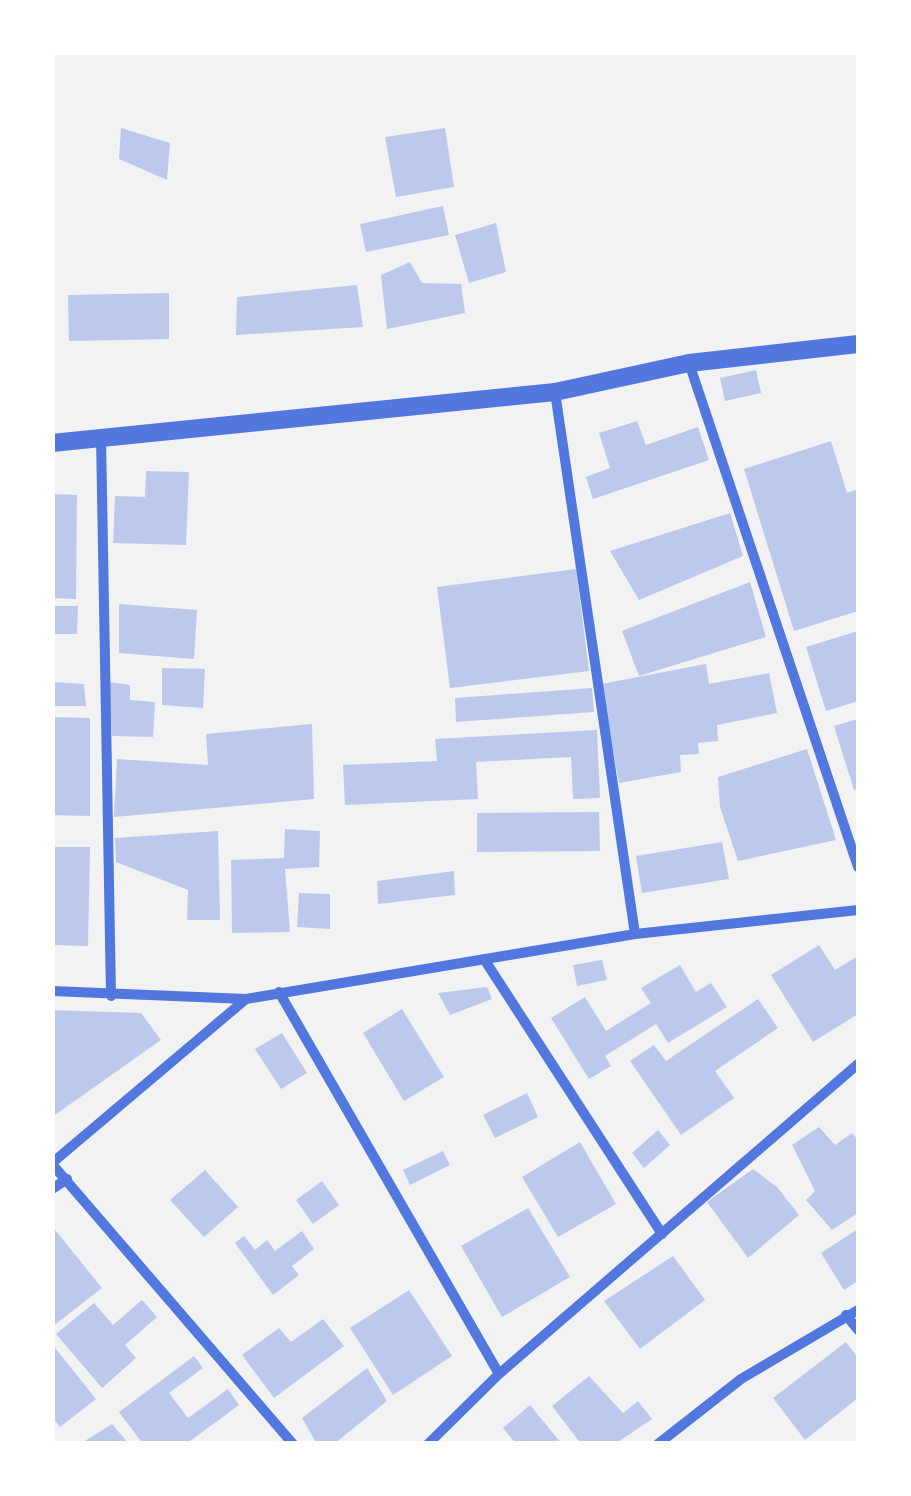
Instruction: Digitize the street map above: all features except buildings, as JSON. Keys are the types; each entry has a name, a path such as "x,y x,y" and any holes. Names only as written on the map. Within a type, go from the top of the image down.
{"street":[{"path":"52,443 101,435 555,392 689,363 858,344"},
{"path":"689,363 858,867"},
{"path":"555,392 635,934"},
{"path":"101,435 110,996"},
{"path":"52,991 246,999 635,934 858,910"},
{"path":"484,959 662,1234"},
{"path":"279,992 499,1374"},
{"path":"246,999 52,1164 293,1444"},
{"path":"428,1444 499,1374 858,1064"},
{"path":"52,1189 66,1179"},
{"path":"658,1444 741,1380 858,1310"},
{"path":"846,1315 858,1330"}]}
